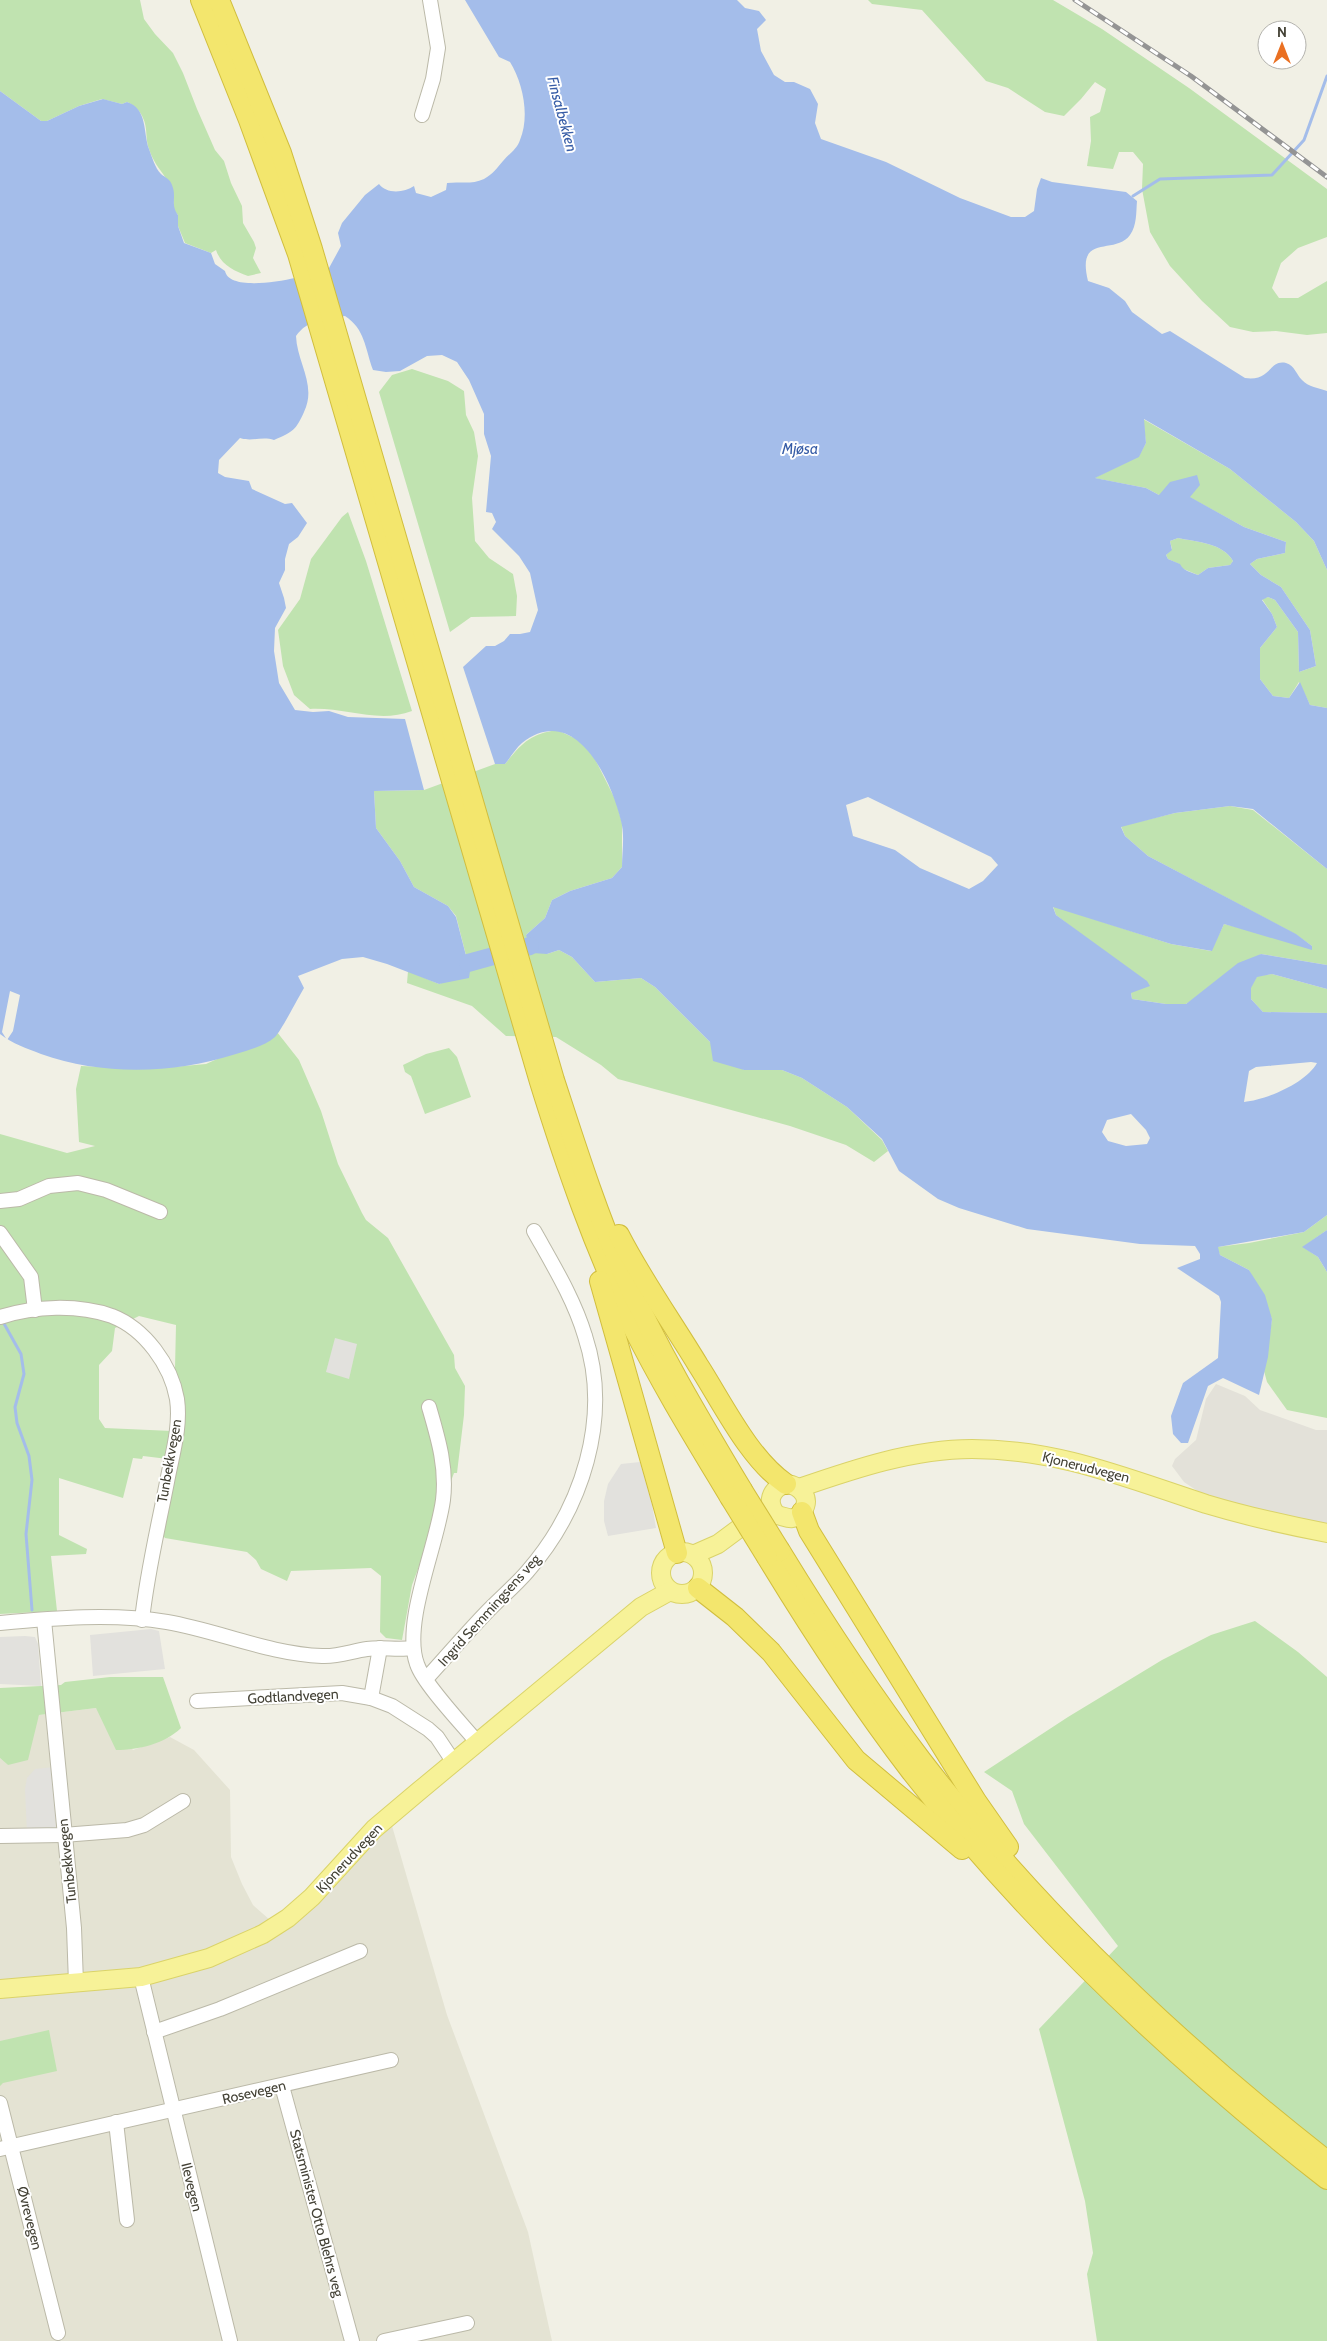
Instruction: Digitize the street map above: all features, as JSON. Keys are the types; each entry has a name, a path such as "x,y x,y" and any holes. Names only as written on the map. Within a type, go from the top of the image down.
{"highway":[{"path":"201,0 305,252"},
{"path":"219,0 275,137 330,339 517,979 545,1098 578,1178 601,1257 634,1330 670,1396 736,1493 773,1554 818,1640 884,1734 939,1805 1016,1896 1068,1950 1154,2033 1256,2122 1327,2179"},
{"path":"578,1178 649,1286 748,1445 762,1463 798,1495 809,1531 976,1800 1068,1930"},
{"path":"578,1178 590,1252 691,1559"},
{"path":"773,1554 912,1748 984,1838 1068,1930 1174,2033 1327,2161"},
{"path":"698,1588 735,1616 771,1652 856,1760 933,1823 984,1872 1016,1896"}],"main road":[{"name":"Kjonerudvegen","path":"774,1508 775,1489 798,1495 841,1476 886,1461 932,1452 971,1449 1022,1452 1091,1465 1233,1511 1327,1533"},
{"name":"Kjonerudvegen","path":"774,1508 788,1519 796,1517 798,1495"},
{"name":"Kjonerudvegen","path":"0,1988 140,1977 181,1967 229,1950 262,1934 288,1918 318,1890 374,1829 666,1586 661,1570 664,1562 691,1559 718,1544 745,1524 774,1508"},
{"path":"666,1586 681,1595 693,1592 698,1588 704,1575 691,1559"}],"street":[{"path":"422,115 433,79 438,48 430,0"},
{"path":"0,1201 19,1199 49,1186 78,1183 106,1190 160,1212"},
{"name":"Ingrid Semmingsens veg","path":"426,1679 484,1614 527,1572 549,1542 584,1472 591,1446 595,1404 594,1380 586,1338 562,1281 534,1231"},
{"path":"0,1233 30,1277 35,1310"},
{"name":"Tunbekkvegen","path":"0,1317 35,1310 77,1309 100,1312 120,1319 131,1326 148,1341 164,1365 174,1387 177,1400 177,1432 149,1571 142,1620"},
{"name":"Ingrid Semmingsens veg","path":"429,1407 441,1448 443,1496 433,1549 417,1607 412,1648 420,1673 477,1742"},
{"path":"0,1623 120,1618 167,1622 268,1648 322,1656 342,1655 368,1649 412,1648"},
{"name":"Tunbekkvegen","path":"44,1620 74,1928 76,1983"},
{"path":"371,1698 380,1648"},
{"name":"Godtlandvegen","path":"197,1701 342,1693 371,1698 392,1706 428,1729 437,1737 453,1762"},
{"path":"0,1836 64,1835 135,1828 154,1820 183,1802"},
{"path":"154,2032 194,2019 360,1951"},
{"name":"Ilevegen","path":"140,1977 230,2341"},
{"name":"Rosevegen","path":"6,2148 391,2060"},
{"name":"Statsminister Otto Blehrs veg","path":"282,2086 352,2341"},
{"name":"Øvrevegen","path":"0,2103 6,2148 58,2333"},
{"path":"116,2122 128,2220"},
{"path":"384,2341 467,2322"}],"shaded area":[{"path":"335,1338 357,1344 349,1379 326,1372"},
{"path":"1216,1384 1245,1396 1260,1410 1316,1430 1327,1430 1327,1524 1236,1505 1199,1492 1184,1482 1172,1466 1175,1459 1196,1440 1206,1399"},
{"path":"640,1462 652,1505 656,1528 608,1536 604,1521 604,1501 608,1484 621,1464"},
{"path":"151,1629 159,1631 165,1669 93,1676 90,1635"},
{"path":"0,1637 35,1637 38,1644 41,1686 0,1684"},
{"path":"96,1708 133,1750 170,1737 194,1750 230,1790 231,1857 253,1905 270,1920 312,1891 390,1819 447,2015 528,2232 552,2341 0,2341 0,1758 8,1765 35,1727 39,1715"},
{"path":"54,1767 56,1833 27,1833 25,1789 27,1778 35,1769"}],"green space":[{"path":"0,0 140,0 144,19 173,53 215,150 224,161 231,183 242,206 243,223 256,248 253,258 261,273 248,276 233,270 225,264 216,250 211,253 185,243 178,226 178,215 173,209 172,190 149,149 145,122 139,111 132,104 127,102 122,104 102,99 79,106 47,121 41,121 0,91"},
{"path":"868,0 1053,0 1102,29 1189,88 1327,189 1327,237 1298,248 1281,263 1272,288 1279,298 1298,298 1327,281 1327,333 1307,335 1276,331 1253,332 1230,327 1202,301 1170,266 1150,232 1142,189 1143,164 1133,152 1119,152 1113,169 1087,166 1091,141 1090,117 1100,112 1106,89 1095,82 1064,116 1045,112 1008,88 986,81 922,10 872,4"},
{"path":"412,369 448,381 464,391 466,415 474,432 478,456 472,498 475,541 489,558 513,574 517,596 516,616 471,617 450,632 379,392 392,375"},
{"path":"1143,419 1230,469 1296,522 1314,541 1327,570 1327,708 1310,705 1299,682 1289,698 1273,696 1260,679 1260,648 1277,627 1272,614 1262,599 1268,597 1275,600 1298,632 1299,672 1316,666 1310,630 1281,587 1261,575 1250,564 1257,559 1285,553 1286,542 1244,527 1189,497 1159,495 1146,488 1094,478 1139,456 1146,443"},
{"path":"348,512 366,561 412,711 399,715 374,716 336,710 310,709 294,695 283,666 278,630 300,599 311,559 342,517"},
{"path":"1178,538 1209,544 1223,550 1233,561 1230,565 1208,568 1198,575 1181,568 1179,564 1168,559 1166,555 1172,549 1170,541"},
{"path":"557,730 579,740 592,753 616,801 622,823 622,867 612,878 570,891 552,900 545,918 526,935 547,954 559,950 572,957 595,982 641,978 655,987 710,1042 744,1070 782,1070 802,1078 847,1107 882,1140 888,1151 874,1162 846,1145 790,1126 618,1079 601,1065 556,1037 506,1036 472,1006 407,983 408,971 439,984 470,971 456,916 448,906 414,887 400,861 376,828 374,791 424,790 495,764 505,764 516,750 533,737"},
{"path":"1230,806 1253,810 1327,869 1327,965 1261,954 1186,1004 1166,1004 1132,999 1131,993 1100,949 1056,915 1053,906 1171,944 1211,951 1224,924 1312,946 1295,934 1148,856 1125,836 1121,826 1175,813"},
{"path":"1272,974 1327,989 1327,1013 1263,1012 1251,999 1251,987 1257,976"},
{"path":"277,1032 299,1060 321,1111 338,1164 362,1213 366,1220 388,1238 454,1355 455,1368 465,1386 464,1415 457,1473 454,1473 412,1585 402,1640 386,1638 380,1632 381,1576 371,1568 291,1571 287,1581 261,1569 256,1560 247,1552 165,1538 161,1533 183,1425 175,1368 176,1325 139,1316 115,1328 112,1351 99,1365 99,1419 105,1428 172,1431 168,1459 143,1456 142,1459 133,1458 123,1498 59,1478 59,1535 87,1549 86,1554 51,1556 57,1611 0,1614 0,1134 67,1153 95,1146 79,1142 76,1089 81,1066 150,1069 206,1064"},
{"path":"449,1048 457,1057 471,1097 425,1114 411,1076 405,1072 403,1065 426,1054"},
{"path":"1327,1215 1327,1230 1303,1247 1318,1257 1327,1272 1327,1418 1287,1410 1267,1382 1264,1371 1272,1319 1249,1270 1220,1255 1217,1247 1304,1232"},
{"path":"1255,1621 1298,1652 1327,1677 1327,2341 1097,2341 1087,2274 1093,2253 1085,2201 1039,2029 1118,1946 1024,1824 1012,1791 984,1772 1068,1717 1162,1660 1211,1635"},
{"path":"110,1677 163,1677 181,1728 167,1738 151,1745 116,1750 96,1708 39,1715 28,1760 8,1765 0,1758 0,1688 61,1685 65,1682"},
{"path":"49,2030 57,2071 3,2083 0,2086 0,2041"}],"water":[{"name":"Mjøsa","path":"465,0 737,0 745,8 759,11 766,20 757,29 761,51 774,75 785,82 794,82 810,89 818,104 815,123 821,139 886,162 960,198 1011,217 1025,217 1034,211 1037,189 1041,178 1052,182 1126,192 1137,201 1134,227 1130,235 1123,241 1092,250 1087,256 1088,281 1109,288 1125,301 1132,312 1162,334 1170,331 1245,378 1260,377 1276,364 1286,363 1293,368 1304,382 1310,386 1327,391 1327,570 1314,541 1296,522 1230,469 1144,419 1146,443 1139,457 1095,478 1146,488 1159,495 1170,482 1197,475 1200,485 1190,497 1244,527 1286,542 1285,553 1257,559 1250,564 1261,575 1281,587 1310,630 1316,666 1299,672 1298,632 1275,600 1268,597 1262,600 1272,614 1277,627 1260,648 1260,679 1273,696 1289,698 1300,682 1310,705 1327,708 1327,869 1253,809 1230,806 1175,813 1121,827 1125,836 1148,856 1296,934 1312,946 1312,950 1224,924 1212,951 1171,944 1053,907 1056,915 1147,981 1150,986 1131,993 1132,999 1166,1004 1186,1004 1238,963 1261,954 1327,965 1327,989 1272,974 1257,977 1251,988 1251,999 1263,1012 1327,1013 1327,1215 1304,1232 1218,1247 1220,1255 1249,1270 1265,1295 1272,1319 1268,1357 1259,1395 1223,1378 1208,1386 1188,1443 1181,1443 1173,1434 1171,1416 1183,1383 1218,1358 1221,1302 1219,1296 1177,1268 1200,1259 1200,1254 1195,1246 1140,1244 1027,1229 959,1208 938,1199 899,1171 882,1139 847,1107 802,1078 782,1070 744,1070 713,1061 710,1042 655,987 641,978 595,982 572,957 559,950 547,954 532,953 526,935 545,918 552,900 570,891 612,878 622,867 623,832 621,821 609,785 599,767 588,750 574,738 558,732 541,733 522,743 505,764 495,764 463,667 486,646 495,646 504,641 510,634 530,632 538,610 530,573 519,556 492,529 496,522 492,513 486,512 491,456 484,434 484,414 469,380 457,362 442,355 427,356 400,371 386,372 373,370 361,333 352,321 345,316 312,323 301,330 296,336 308,393 304,412 296,427 274,440 240,438 219,460 218,473 225,477 249,481 252,489 285,504 292,503 307,523 298,537 289,544 285,559 285,570 279,583 286,608 275,628 274,651 279,683 295,710 329,711 348,717 405,719 424,790 374,791 376,828 400,861 414,887 448,906 456,917 470,971 469,978 439,984 363,957 342,959 298,976 304,988 281,1028 271,1040 251,1049 212,1061 163,1069 114,1069 65,1061 25,1048 0,1034 0,91 41,121 47,121 79,106 103,99 122,104 127,102 134,105 142,116 147,143 155,166 172,185 174,207 178,215 178,226 184,243 211,253 215,264 225,271 230,278 241,282 272,282 329,268 341,246 338,233 342,223 365,195 379,184 386,190 391,191 405,190 414,186 416,193 431,197 446,190 447,183 475,182 484,179 492,173 517,146 523,131 525,110 522,90 515,70 510,62 499,57","holes":["1178,538 1209,544 1223,550 1233,561 1230,565 1208,568 1198,575 1185,570 1180,564 1168,559 1166,555 1172,550 1170,541","868,797 991,857 998,865 983,881 969,889 920,868 895,850 853,836 846,805","1311,1062 1317,1063 1312,1070 1295,1084 1263,1098 1244,1102 1249,1071 1256,1067","1131,1114 1146,1130 1150,1138 1147,1144 1126,1146 1108,1141 1102,1132 1107,1120"]},
{"path":"1327,1230 1327,1272 1318,1257 1302,1247"}],"pier":[{"path":"10,991 20,995 13,1031 7,1040 2,1032"}],"waterway":[{"path":"1133,196 1160,179 1272,175 1304,140 1327,76"},
{"path":"468,963 530,946"},
{"path":"2,1320 21,1354 24,1374 15,1407 17,1423 29,1456 32,1480 26,1534 32,1610"}],"railway":[{"path":"1075,0 1191,76 1327,177"}],"water label":[{"name":"Finsalbekken","path":"562,114"}]}
